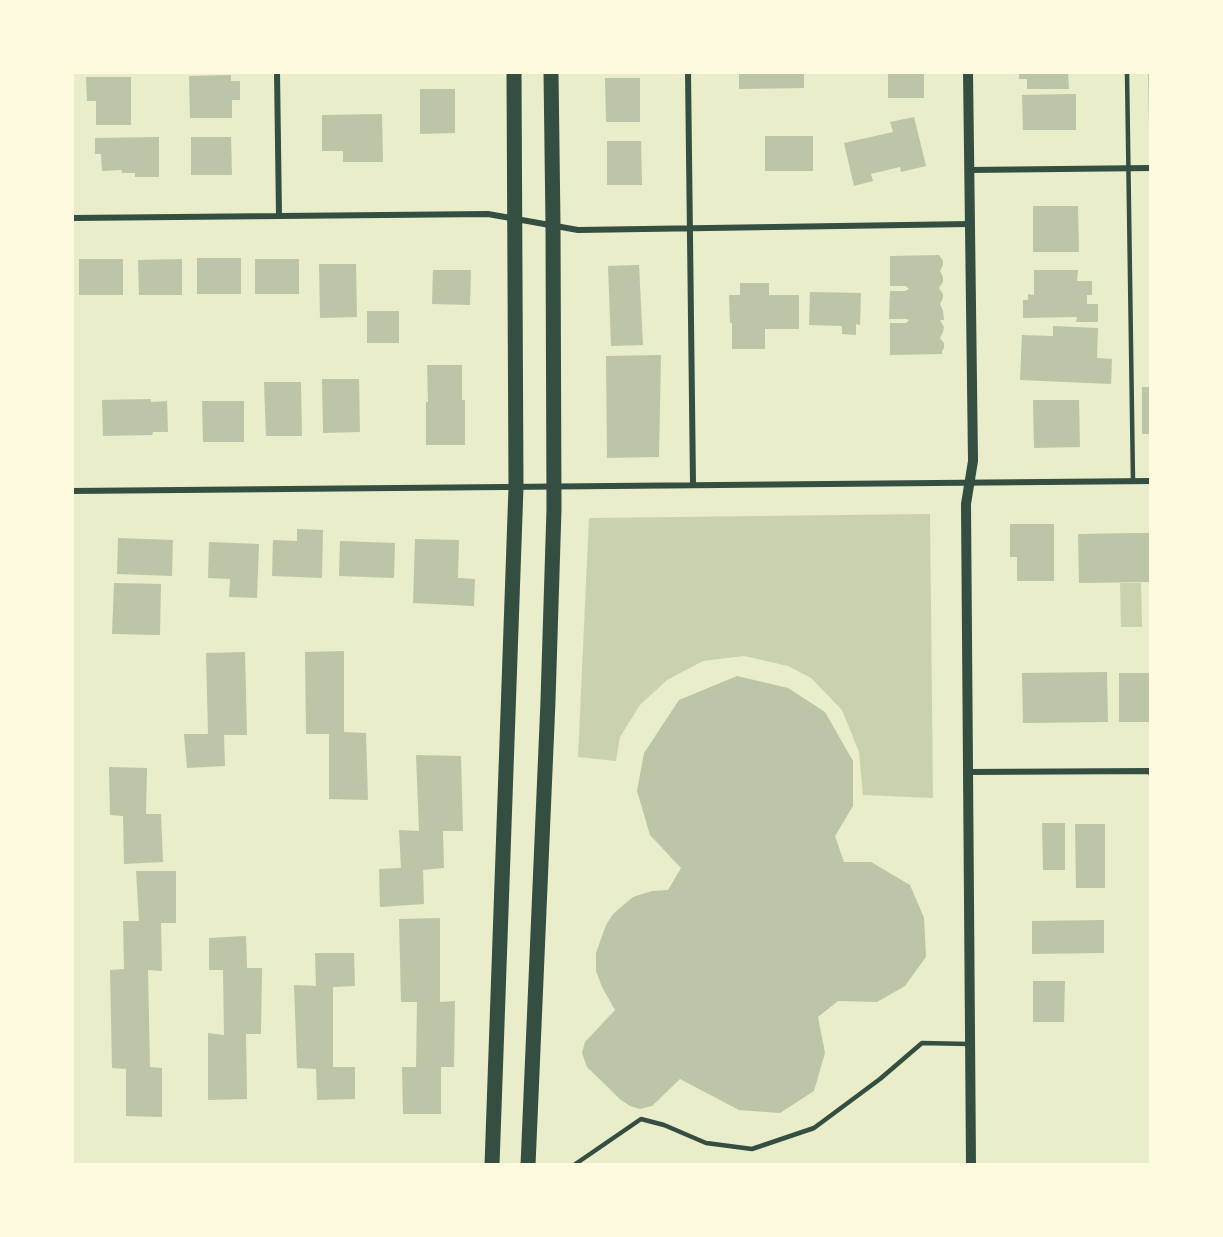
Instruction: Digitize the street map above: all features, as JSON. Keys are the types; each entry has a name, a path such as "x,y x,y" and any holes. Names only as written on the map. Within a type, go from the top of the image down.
{"main road":[{"path":"492,1165 516,487 514,72"},
{"path":"528,1165 548,701 553,486 551,72"}],"street":[{"path":"277,72 279,216"},
{"path":"688,72 693,484"},
{"path":"968,72 973,461 966,504 970,1165"},
{"path":"969,170 1151,168"},
{"path":"72,218 489,214 578,230 970,224"},
{"path":"72,491 1151,481"},
{"path":"967,772 1151,772"}],"lane":[{"path":"1127,72 1133,481"},
{"path":"574,1165 641,1119 664,1125 706,1143 752,1149 814,1128 880,1079 922,1043 969,1044"}],"green space":[{"path":"930,514 933,798 863,795 859,752 842,710 811,678 788,666 744,656 703,661 667,680 640,705 620,737 616,761 578,757 589,518"},
{"path":"1120,583 1141,583 1142,627 1121,627"}],"building":[{"path":"739,72 804,72 804,88 739,89"},
{"path":"888,72 924,72 924,98 888,98"},
{"path":"1019,72 1068,72 1069,89 1027,89 1027,79 1019,79"},
{"path":"1148,72 1151,72 1151,128 1149,128"},
{"path":"231,75 231,81 240,81 240,100 232,100 232,118 190,118 189,76"},
{"path":"86,77 131,77 131,125 96,125 96,101 87,101"},
{"path":"605,78 640,78 640,122 606,122"},
{"path":"420,89 455,89 455,133 420,134"},
{"path":"1076,94 1076,130 1023,130 1022,95"},
{"path":"382,114 383,162 343,162 343,151 322,151 322,115"},
{"path":"914,117 926,166 901,172 900,167 871,174 873,181 854,186 844,143 893,132 890,122"},
{"path":"765,136 813,136 813,171 765,171"},
{"path":"159,137 159,177 135,177 135,173 122,173 122,170 102,171 101,154 95,154 95,138"},
{"path":"191,137 231,137 232,175 191,175"},
{"path":"607,141 641,141 642,185 607,185"},
{"path":"1033,206 1078,206 1079,252 1033,252"},
{"path":"939,255 943,261 940,271 943,282 939,288 943,294 940,304 944,320 940,320 944,327 940,338 944,343 942,354 890,355 890,323 906,323 909,320 889,319 890,291 909,289 906,286 890,286 890,256"},
{"path":"197,258 241,258 241,294 197,294"},
{"path":"79,259 123,259 123,295 79,295"},
{"path":"182,259 182,295 139,295 138,260"},
{"path":"255,259 299,259 299,294 255,294"},
{"path":"319,264 356,264 357,317 320,318"},
{"path":"639,265 643,345 611,346 608,266"},
{"path":"433,270 471,270 470,305 432,304"},
{"path":"1034,270 1078,270 1077,281 1092,281 1092,295 1087,295 1087,304 1098,304 1098,322 1076,322 1077,317 1023,318 1023,300 1028,300 1028,294 1034,295"},
{"path":"740,283 769,283 769,295 799,295 799,329 765,329 765,349 732,349 729,295 740,295"},
{"path":"810,292 861,293 860,325 856,324 856,335 842,334 842,326 809,325"},
{"path":"367,311 399,311 399,343 367,343"},
{"path":"1053,326 1098,328 1097,358 1112,359 1111,384 1020,380 1022,335 1053,336"},
{"path":"661,355 659,457 607,458 606,356"},
{"path":"427,365 462,365 465,445 426,445"},
{"path":"322,379 359,379 360,432 323,433"},
{"path":"264,382 301,382 302,436 266,436"},
{"path":"1142,387 1151,387 1151,434 1142,434"},
{"path":"151,399 151,402 167,401 168,432 153,432 152,435 103,436 102,400"},
{"path":"1033,400 1079,400 1080,447 1034,448"},
{"path":"202,401 244,401 244,442 203,442"},
{"path":"1010,524 1054,524 1054,581 1017,581 1017,557 1010,557"},
{"path":"297,529 323,530 322,578 272,576 273,540 297,541"},
{"path":"1151,533 1151,582 1079,583 1078,534"},
{"path":"118,538 173,540 172,576 117,574"},
{"path":"415,539 459,540 458,578 475,579 474,606 413,603"},
{"path":"340,541 395,543 394,578 339,576"},
{"path":"209,542 259,544 257,598 229,597 230,579 208,578"},
{"path":"114,583 161,584 160,635 112,634"},
{"path":"344,651 344,732 366,733 368,800 329,799 329,734 306,734 305,652"},
{"path":"245,652 247,735 224,735 225,766 187,768 184,734 208,734 206,653"},
{"path":"1107,672 1108,722 1023,723 1022,673"},
{"path":"1119,673 1151,673 1151,722 1119,722"},
{"path":"737,676 788,688 825,712 853,761 853,806 835,836 844,862 871,862 910,885 924,918 926,957 905,986 877,1002 838,1001 818,1017 825,1053 814,1091 780,1113 739,1110 680,1079 652,1106 640,1109 621,1100 587,1067 582,1053 585,1042 615,1010 596,971 596,953 606,925 613,914 633,897 652,891 668,890 681,868 650,835 637,791 644,753 679,700"},
{"path":"416,755 461,756 463,831 443,831 444,868 423,870 424,904 380,907 379,869 401,868 399,830 419,831"},
{"path":"109,767 147,768 146,814 161,814 163,862 124,864 123,816 110,815"},
{"path":"1042,823 1065,823 1065,870 1043,870"},
{"path":"1075,824 1105,824 1105,888 1076,888"},
{"path":"136,871 176,871 176,923 161,923 162,971 148,970 150,1067 162,1068 162,1117 126,1116 126,1069 112,1068 110,970 124,969 123,921 139,921"},
{"path":"440,918 440,1002 455,1001 454,1067 441,1067 441,1114 403,1114 402,1067 416,1067 417,1002 401,1002 399,919"},
{"path":"1104,920 1104,953 1032,954 1032,921"},
{"path":"246,936 247,968 262,968 261,1034 246,1034 247,1099 208,1100 208,1033 224,1035 223,970 209,970 209,938"},
{"path":"315,953 354,953 355,986 333,987 333,1067 355,1067 355,1099 317,1100 316,1069 297,1068 294,985 316,986"},
{"path":"1033,981 1065,981 1064,1022 1033,1022"}]}
